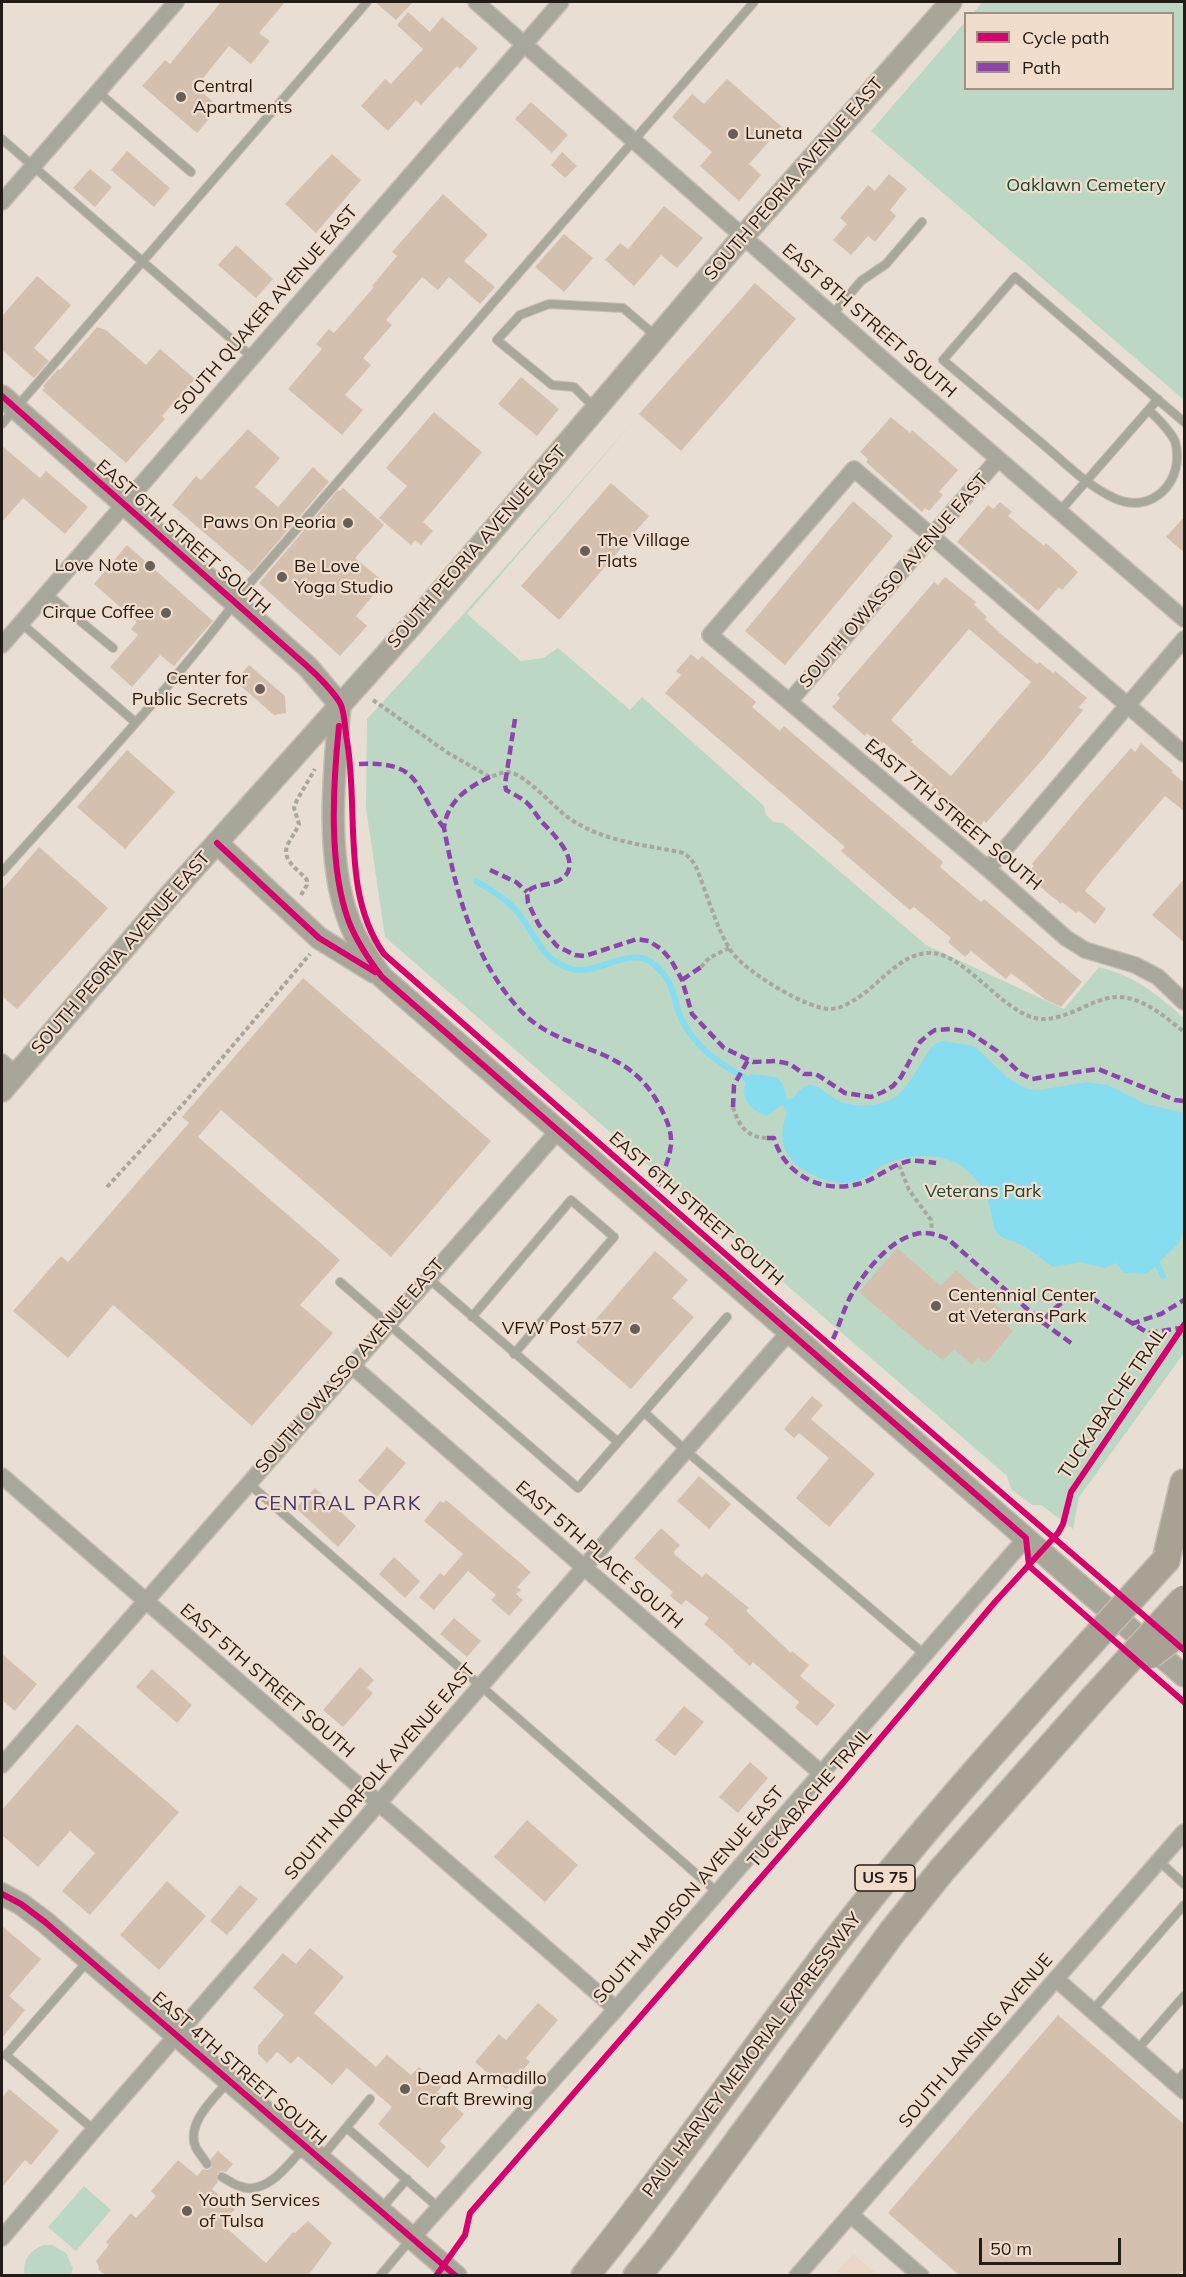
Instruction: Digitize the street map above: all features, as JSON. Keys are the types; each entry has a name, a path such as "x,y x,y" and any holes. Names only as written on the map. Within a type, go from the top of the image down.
{"highway":[{"path":"1166,1560 1185,1483"},
{"name":"PAUL HARVEY MEMORIAL EXPRESSWAY","path":"585,2276 900,1859 954,1795 1185,1540"},
{"name":"PAUL HARVEY MEMORIAL EXPRESSWAY","path":"637,2276 893,1931 942,1870 1185,1599"},
{"path":"1094,1698 1185,1629"}],"street":[{"path":"2,202 176,2"},
{"name":"EAST 8TH STREET SOUTH","path":"476,2 832,315 1185,619"},
{"name":"SOUTH QUAKER AVENUE EAST","path":"2,645 561,2"},
{"name":"SOUTH PEORIA AVENUE EAST","path":"2,1091 9,1069 170,896 340,705 743,236 951,2"},
{"name":"EAST 6TH STREET SOUTH","path":"8,402 315,673 340,705 334,782 337,867 350,922 368,959 382,977 1185,1676"},
{"name":"SOUTH OWASSO AVENUE EAST","path":"789,702 998,459"},
{"name":"EAST 7TH STREET SOUTH","path":"932,536 854,469 710,635 988,869 1066,938 1084,950 1135,965 1158,977 1185,1002"},
{"path":"932,536 1185,754"},
{"path":"988,869 1185,639"},
{"path":"217,843 319,938 382,977"},
{"name":"SOUTH OWASSO AVENUE EAST","path":"2,1765 558,1131"},
{"name":"SOUTH NORFOLK AVENUE EAST","path":"2,2238 789,1332"},
{"name":"EAST 5TH PLACE SOUTH","path":"351,1365 821,1773"},
{"name":"EAST 5TH STREET SOUTH","path":"2,1476 616,2009"},
{"name":"SOUTH MADISON AVENUE EAST","path":"412,2238 616,2009 1026,1538"},
{"name":"SOUTH LANSING AVENUE","path":"797,2276 1185,1832"},
{"name":"EAST 4TH STREET SOUTH","path":"2,1886 456,2276"},
{"path":"2,1894 21,1904 45,1922"},
{"path":"1056,1979 1137,2050 1182,2083"},
{"path":"851,2215 921,2276"}],"lane":[{"path":"2,424 8,402 143,261 367,2"},
{"path":"2,872 135,722 249,584 754,2"},
{"path":"98,92 191,172"},
{"path":"2,139 252,357"},
{"path":"832,315 861,281 886,264 922,222"},
{"path":"1149,410 1175,441 1179,457 1174,477 1164,494 1148,502 1136,504 1124,502 1086,480 943,360 1015,277 1185,422"},
{"path":"596,409 574,387 552,385 497,340 520,315 549,304 623,308 657,337"},
{"path":"1060,511 1158,399"},
{"path":"46,593 112,648"},
{"path":"21,622 135,722"},
{"path":"472,1317 571,1200 614,1237 514,1354"},
{"path":"428,1278 618,1442"},
{"path":"339,1282 578,1488 728,1317"},
{"path":"645,1413 685,1450 924,1654"},
{"path":"248,1482 717,1892"},
{"path":"1159,1861 1185,1884"},
{"path":"1092,2011 1185,1905"},
{"path":"89,1959 6,2055 94,2130"},
{"path":"1137,2050 1185,1996"},
{"path":"207,2164 195,2147 195,2130 200,2116 229,2081"},
{"path":"222,2177 240,2187 252,2188 269,2182 347,2128 370,2099"},
{"path":"347,2128 439,2208"},
{"path":"380,2210 406,2180"},
{"name":"SOUTH MADISON AVENUE EAST","path":"380,2276 412,2238"}],"path":[{"path":"373,700 448,753 490,777 509,772 521,777 550,803 583,827 617,841 684,853 696,867 729,948 747,968 771,985 817,1007 831,1010 838,1008 865,993 903,962 928,953 948,957 1017,1011 1036,1019 1050,1019 1098,1001 1118,997 1139,1001 1163,1015 1185,1032"},
{"path":"297,901 307,885 307,880 289,861 286,847 299,824 294,808 297,800 319,762"},
{"path":"107,1187 184,1102 315,948"},
{"path":"700,967 710,958 729,948"},
{"path":"733,1107 738,1122 745,1131 751,1135 767,1138"},
{"path":"899,1165 909,1190 931,1220 932,1233"}],"shaded area":[{"path":"853,2254 878,2275 833,2275"}],"green space":[{"name":"Oaklawn Cemetery","path":"983,2 1184,2 1184,400 871,131 964,23 964,90 1174,90 1174,12 974,12"},
{"name":"Veterans Park","path":"634,421 467,614 521,661 543,658 558,648 630,710 642,697 764,806 766,815 774,822 783,823 926,945 1064,1009 1099,967 1145,987 1184,1018 1184,1353 1079,1497 1073,1529 1041,1505 1032,1505 1011,1489 1007,1476 385,937 366,808 367,719"},
{"path":"84,2186 111,2210 76,2251 48,2227"},
{"path":"43,2245 52,2245 66,2253 73,2268 71,2275 25,2275 26,2260 34,2250"}],"water":[{"path":"944,1041 974,1046 1009,1079 1028,1089 1040,1090 1086,1082 1108,1085 1146,1104 1184,1113 1184,1227 1180,1242 1147,1274 1125,1273 1116,1263 1105,1268 1080,1262 1053,1267 1025,1247 998,1234 993,1225 988,1200 980,1185 969,1172 954,1162 931,1156 914,1157 883,1165 867,1177 856,1181 830,1182 800,1167 787,1154 782,1134 787,1110 782,1105 767,1116 749,1105 744,1094 746,1081 750,1074 777,1077 783,1084 787,1099 793,1098 803,1088 811,1085 842,1102 860,1105 878,1104 901,1092 930,1049 936,1043"}],"building":[{"path":"221,2 285,2 259,33 270,41 251,64 229,46 196,87 219,107 197,133 142,86 165,60 170,64"},
{"path":"375,2 413,2 396,20"},
{"path":"408,12 430,32 442,17 478,48 460,69 457,66 421,105 416,100 388,131 361,106 385,79 391,84 423,49 397,25"},
{"name":"Luneta","path":"727,79 782,127 749,164 761,175 739,201 700,166 712,152 672,117 692,94 704,104"},
{"path":"531,102 568,135 552,153 515,119"},
{"path":"127,151 170,188 154,207 111,170"},
{"path":"562,152 577,166 565,178 551,165"},
{"path":"332,154 361,180 316,233 285,204"},
{"path":"90,169 112,187 95,207 73,188"},
{"path":"889,174 907,189 890,210 896,216 875,242 868,236 851,255 833,240 847,224 840,218 868,185 875,191"},
{"path":"443,194 488,235 464,261 495,287 480,304 449,277 438,290 422,277 386,320 392,325 363,358 371,365 345,395 363,410 342,435 288,389 322,349 316,344 329,329 334,333 374,287 372,286 397,256 392,252"},
{"path":"664,206 703,238 677,268 661,255 634,286 605,260 620,243 628,249"},
{"path":"564,234 593,258 564,292 535,267"},
{"path":"236,245 273,279 256,298 218,265"},
{"path":"37,276 71,305 34,348 49,361 34,378 2,350 2,316"},
{"path":"755,283 796,319 681,451 639,414"},
{"path":"97,327 106,330 146,365 160,349 195,379 162,416 165,419 126,463 42,390 45,388 43,386"},
{"path":"521,377 559,409 537,436 498,404"},
{"path":"434,412 482,452 423,522 433,531 421,545 415,540 411,545 379,518 407,486 386,468"},
{"path":"891,417 910,433 912,430 958,470 939,492 943,495 929,511 925,508 922,512 866,462 868,459 860,452"},
{"path":"248,429 280,458 255,487 278,507 313,467 329,482 251,573 172,505 196,476 201,480"},
{"path":"2,446 40,478 46,471 88,507 65,534 23,498 2,522"},
{"name":"The Village Flats","path":"611,483 649,516 559,620 521,586"},
{"path":"343,488 384,525 355,558 384,582 356,616 367,626 340,656 259,583 338,490"},
{"path":"853,501 893,536 785,665 745,631"},
{"path":"1000,502 1012,512 1008,516 1044,546 1046,543 1078,572 1062,590 1059,587 1038,611 957,542 988,505 993,509"},
{"path":"1185,516 1185,553 1166,537"},
{"path":"127,545 213,621 174,666 160,655 132,687 110,667 138,635 131,629 137,622 94,584"},
{"path":"945,577 976,602 974,605 1001,634 1037,664 1039,662 1053,673 1055,671 1087,698 1079,707 1083,710 1043,759 986,823 984,821 976,831 943,804 945,801 930,789 933,785 883,742 881,745 867,733 865,736 832,707 840,698 837,695 934,582 938,585","holes":["969,629 1031,682 951,776 911,742 913,740 891,720"]},
{"path":"691,654 698,660 702,656 756,702 752,707 780,731 784,726 943,862 940,867 981,902 984,899 1082,982 1061,1007 1046,1000 1011,973 1006,979 971,951 965,957 948,942 951,938 914,907 910,910 898,900 841,851 845,847 665,693 681,675 676,671"},
{"name":"Center for Public Secrets","path":"249,665 285,696 286,713 274,715 235,681"},
{"path":"1141,743 1185,783 1185,812 1165,796 1097,875 1085,891 1106,909 1095,924 1079,911 1076,913 1062,902 1061,904 1026,875 1034,866 1032,864 1085,800 1131,748 1135,752"},
{"path":"127,750 175,792 125,849 77,807"},
{"path":"39,847 108,908 17,1009 2,996 2,890"},
{"path":"1185,878 1185,943 1152,915"},
{"path":"303,978 491,1141 391,1257 221,1110 198,1137 340,1260 300,1305 333,1333 252,1426 113,1305 68,1358 13,1311 61,1256 68,1262 189,1123 182,1117"},
{"name":"Centennial Center at Veterans Park","path":"897,1248 941,1286 956,1270 1012,1319 1007,1326 1013,1331 985,1364 978,1358 972,1365 954,1349 943,1361 859,1292"},
{"name":"VFW Post 577","path":"655,1251 688,1280 672,1298 694,1317 631,1389 576,1342"},
{"path":"812,1396 823,1405 811,1419 875,1474 829,1527 796,1498 829,1458 799,1433 794,1438 784,1429"},
{"path":"387,1447 406,1463 377,1497 358,1481"},
{"path":"699,1476 731,1504 709,1529 677,1501"},
{"path":"315,1488 356,1526 338,1547 296,1508"},
{"path":"446,1500 531,1572 517,1587 521,1590 516,1594 523,1600 509,1616 491,1600 496,1595 468,1571 434,1610 419,1597 440,1573 444,1576 463,1554 424,1521 440,1501 443,1503"},
{"path":"661,1528 680,1545 674,1552 675,1555 702,1577 706,1573 749,1608 746,1611 791,1653 792,1651 809,1665 800,1676 835,1705 817,1726 795,1708 799,1702 753,1662 750,1666 704,1624 709,1618 686,1600 681,1605 670,1596 673,1592 634,1558"},
{"path":"394,1557 420,1581 405,1598 379,1574"},
{"path":"454,1618 481,1641 467,1657 440,1634"},
{"path":"2,1654 37,1684 15,1711 2,1700"},
{"path":"360,1667 374,1680 367,1688 373,1693 343,1727 323,1710"},
{"path":"152,1669 192,1705 177,1723 136,1687"},
{"path":"684,1706 704,1722 675,1756 655,1740"},
{"path":"77,1724 179,1812 90,1915 62,1891 95,1853 70,1831 38,1867 2,1835 2,1810"},
{"path":"750,1762 768,1778 738,1813 719,1797"},
{"path":"527,1820 578,1865 545,1902 494,1857"},
{"path":"167,1881 206,1916 159,1970 120,1935"},
{"path":"240,1885 258,1899 227,1935 210,1921"},
{"path":"2,1926 41,1959 9,1996 25,2010 2,2038"},
{"path":"310,1948 344,1977 314,2013 376,2067 387,2055 411,2075 419,2067 442,2086 437,2092 464,2114 440,2141 446,2147 428,2168 378,2124 392,2107 347,2068 332,2085 298,2056 291,2064 277,2052 267,2063 258,2054 258,2046 284,2015 253,1988 283,1953 296,1964"},
{"path":"538,2003 558,2020 526,2058 530,2062 506,2089 475,2062 499,2034 506,2040"},
{"path":"1058,2015 1185,2125 1185,2268 1178,2276 960,2276 888,2213"},
{"path":"9,2089 59,2131 31,2165 25,2160 2,2187 2,2098"},
{"name":"Youth Services of Tulsa","path":"218,2151 233,2164 226,2172 221,2171 217,2174 218,2182 212,2189 235,2209 222,2224 266,2263 293,2232 295,2233 308,2221 332,2243 308,2276 106,2276 98,2269 96,2261 109,2245 106,2242 131,2213 136,2218 156,2196 151,2191 178,2160 197,2176 203,2169 208,2170 212,2167 211,2159"}],"waterway":[{"path":"476,881 496,893 514,908 545,952 561,965 582,970 636,957 646,959 655,965 667,978 681,1018 693,1038 718,1061 747,1079"},
{"path":"1157,1264 1163,1276"}],"marked path":[{"path":"515,719 506,790 530,806 563,846 569,862 569,869 561,879 535,887 527,892 528,903 539,925 557,946 575,955 585,956 637,939 649,941 671,960 682,980 692,1014 724,1048 753,1062 776,1061 790,1064 804,1074 816,1074 845,1093 871,1097 893,1086 901,1077 920,1042 929,1034 935,1030 951,1029 969,1032 997,1051 1020,1073 1032,1079 1098,1069 1175,1100 1184,1101"},
{"path":"359,764 380,764 406,772 414,780 444,828"},
{"path":"490,777 474,785 460,796 449,810 444,828 454,877 469,925 490,970 520,1010 554,1035 627,1068 643,1082 657,1101 668,1125 671,1143 658,1186"},
{"path":"490,870 516,882 527,892"},
{"path":"682,980 701,967"},
{"path":"733,1107 734,1085 748,1060"},
{"path":"767,1138 774,1138 779,1151 795,1171 806,1178 831,1186 865,1182 909,1161 936,1163"},
{"path":"833,1339 858,1283 888,1249 906,1237 920,1233 948,1239 1042,1322"},
{"path":"1071,1343 1042,1322 1063,1302 1082,1296 1090,1297 1148,1333 1181,1328"},
{"path":"1131,1324 1161,1314 1184,1300"}],"cycle path":[{"path":"2,396 308,667 339,701 343,713 350,768 357,878 362,905 371,930 384,954 773,1296 1184,1650"},
{"path":"339,726 334,825 342,900 352,929 382,977 1026,1538 1029,1566 1184,1702"},
{"path":"217,843 319,938 375,972"},
{"name":"TUCKABACHE TRAIL","path":"436,2276 465,2235 470,2213 837,1790 995,1602 1058,1533 1063,1524 1071,1492 1184,1325"},
{"path":"2,1894 21,1904 45,1922 456,2276"}],"place":[{"name":"Central Apartments","path":"181,97"},
{"name":"Luneta","path":"733,134"},
{"name":"Paws On Peoria","path":"348,523"},
{"name":"The Village Flats","path":"585,551"},
{"name":"Love Note","path":"150,566"},
{"name":"Be Love Yoga Studio","path":"282,577"},
{"name":"Cirque Coffee","path":"166,613"},
{"name":"Center for Public Secrets","path":"260,689"},
{"name":"Centennial Center at Veterans Park","path":"936,1306"},
{"name":"VFW Post 577","path":"635,1329"},
{"name":"Dead Armadillo Craft Brewing","path":"405,2089"},
{"name":"Youth Services of Tulsa","path":"187,2211"}],"district":[{"name":"CENTRAL PARK","path":"338,1504"}]}
